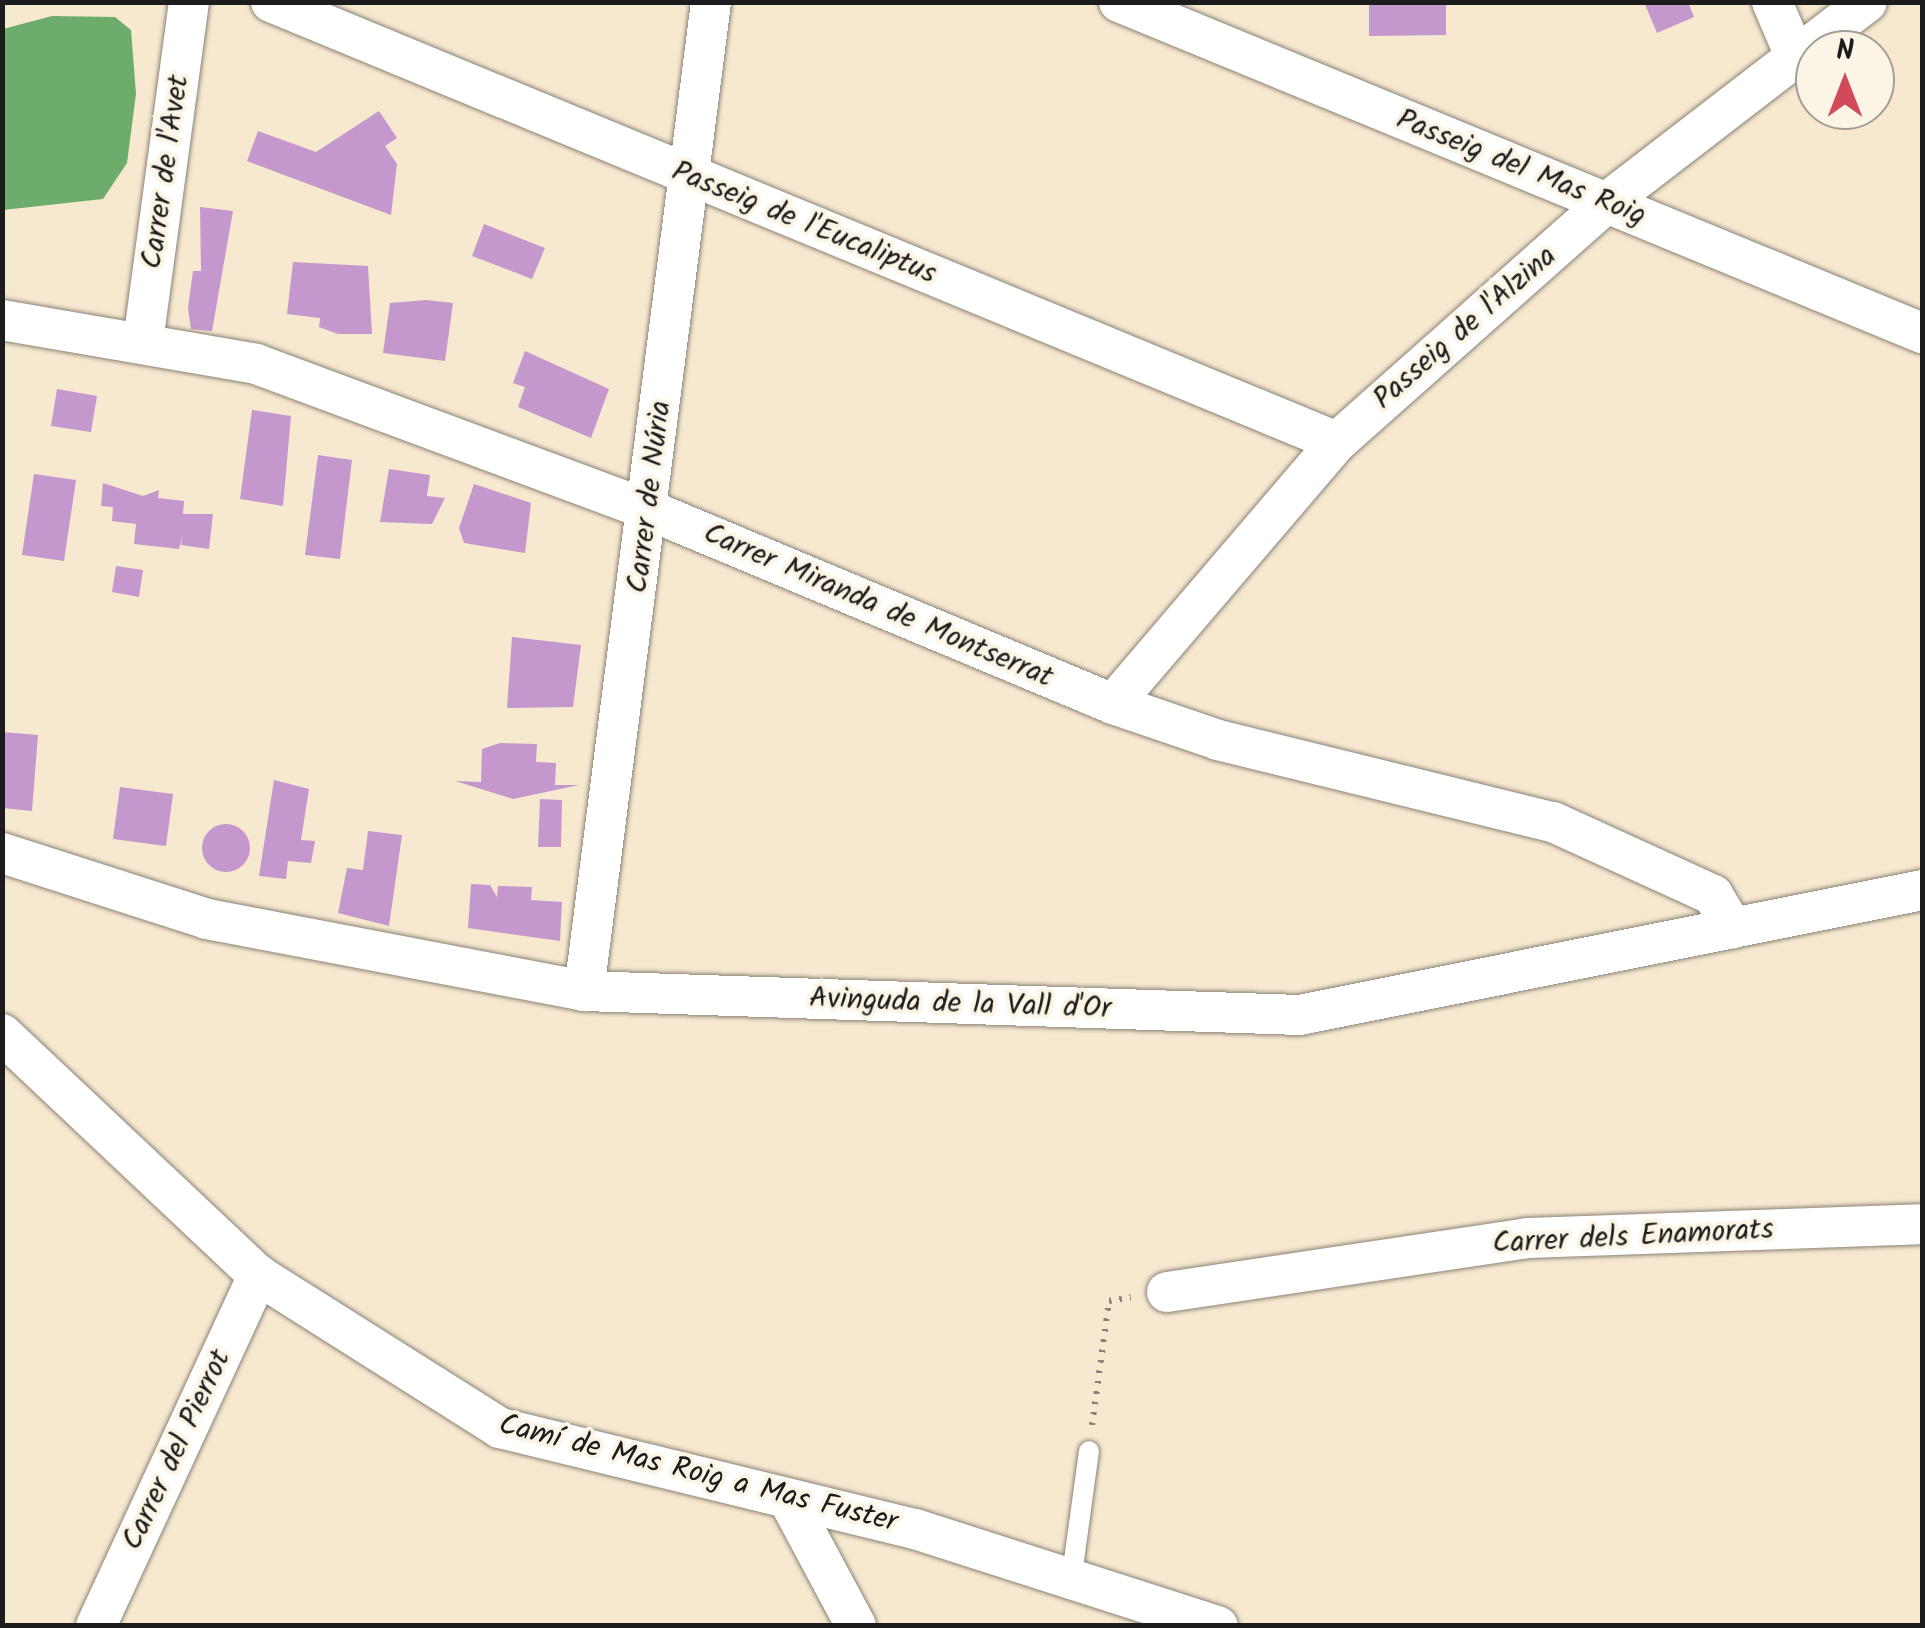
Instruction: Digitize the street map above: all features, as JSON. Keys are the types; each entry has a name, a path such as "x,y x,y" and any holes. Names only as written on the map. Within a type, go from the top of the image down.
{"street":[{"name":"Carrer de l'Avet","path":"143,342 188,2"},
{"name":"Passeig de l'Eucaliptus","path":"271,2 1336,442"},
{"name":"Carrer de Núria","path":"584,992 650,510 711,2"},
{"name":"Passeig del Mas Roig","path":"1119,2 1922,333"},
{"path":"1772,2 1795,57"},
{"name":"Passeig de l'Alzina","path":"1835,30 1866,2"},
{"name":"Passeig de l'Alzina","path":"1113,704 1336,442 1606,203 1795,66"},
{"name":"Carrer Miranda de Montserrat","path":"2,320 256,364 650,510 1113,704 1218,740 1553,822 1713,895 1733,928"},
{"name":"Avinguda de la Vall d'Or","path":"2,853 208,919 584,992 1300,1014 1922,890"},
{"name":"Camí de Mas Roig a Mas Fuster","path":"2,1034 258,1274 500,1428 1072,1575 1218,1626"},
{"name":"Carrer dels Enamorats","path":"1167,1292 1527,1238 1922,1224"},
{"name":"Carrer del Pierrot","path":"96,1626 258,1274"},
{"path":"788,1499 856,1626"}],"lane":[{"path":"1072,1575 1089,1451"}],"path":[{"path":"1089,1451 1109,1300 1167,1292"}],"green space":[{"path":"52,16 115,17 131,30 136,94 127,163 103,199 3,210 3,29"}],"building":[{"path":"1369,2 1446,2 1446,35 1369,36"},
{"path":"1644,2 1688,2 1694,17 1657,33"},
{"path":"379,111 397,138 385,146 397,164 391,215 247,161 258,131 316,152"},
{"path":"200,207 233,211 212,331 191,329 188,308 193,271 201,271"},
{"path":"484,224 545,248 532,279 472,256"},
{"path":"293,262 368,266 372,334 338,334 319,327 320,318 287,314"},
{"path":"390,303 453,303 445,361 383,353"},
{"path":"525,351 609,389 591,438 518,407 525,387 513,383"},
{"path":"57,389 97,396 91,432 51,426"},
{"path":"252,410 291,416 283,506 240,499"},
{"path":"318,455 352,460 340,559 305,555"},
{"path":"389,469 430,475 427,496 445,498 432,524 380,522"},
{"path":"34,474 76,480 64,561 22,555"},
{"path":"103,483 143,496 159,490 158,498 184,501 183,514 213,514 209,549 181,545 183,534 179,549 134,544 136,524 112,521 113,507 101,506"},
{"path":"474,484 531,503 525,553 464,543 459,528"},
{"path":"116,566 143,570 139,597 112,592"},
{"path":"512,637 581,645 573,707 507,708"},
{"path":"2,732 38,735 32,811 2,808"},
{"path":"500,743 537,744 536,762 556,763 555,785 579,785 513,799 455,781 481,782 482,749"},
{"path":"274,780 309,789 301,840 315,841 311,863 288,861 286,879 259,876"},
{"path":"120,787 173,794 166,846 113,839"},
{"path":"540,799 562,800 561,847 538,847"},
{"path":"226,824 243,831 250,848 243,865 226,872 209,865 202,848 209,831"},
{"path":"368,831 402,835 389,926 338,913 347,868 363,870"},
{"path":"471,884 490,885 497,897 498,886 532,887 531,900 562,902 560,941 468,928"}]}
